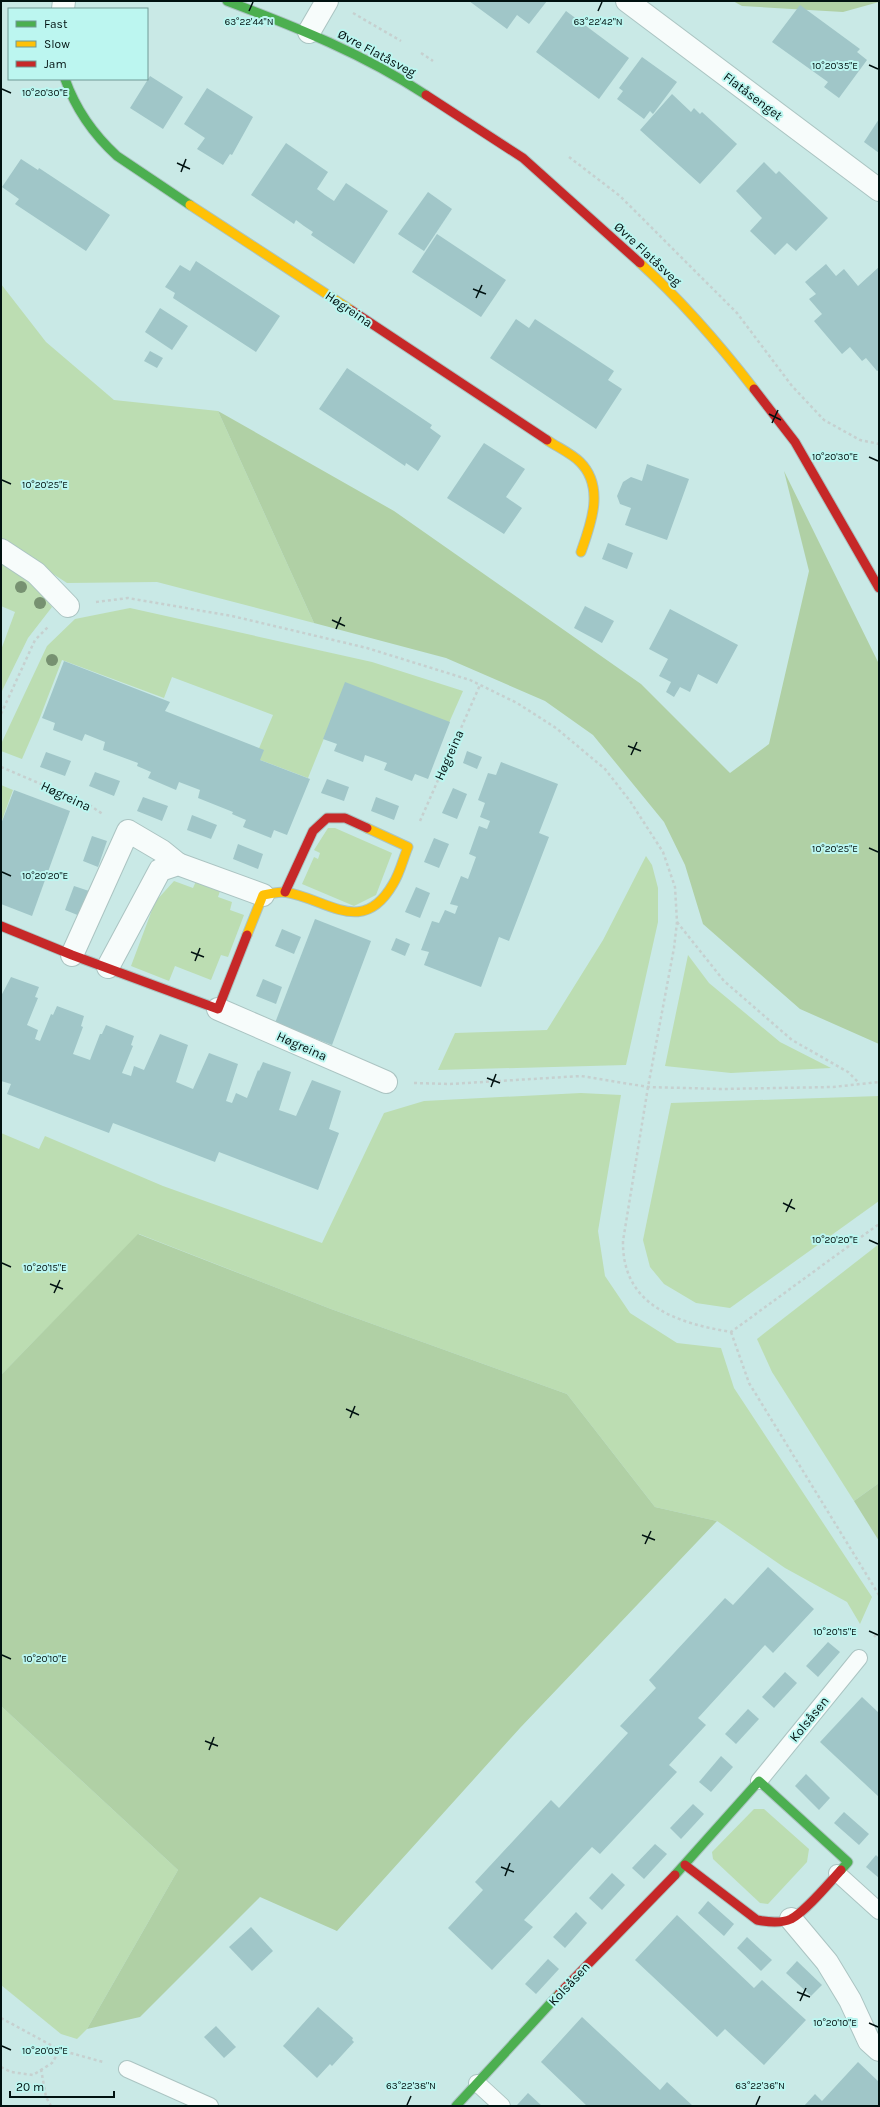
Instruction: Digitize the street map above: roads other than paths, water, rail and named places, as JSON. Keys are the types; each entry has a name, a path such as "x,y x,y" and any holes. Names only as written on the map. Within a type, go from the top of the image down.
{"street":[{"path":"227,1 309,32 327,1"},
{"name":"Flatåsenget","path":"627,1 879,190"},
{"name":"Øvre Flatåsveg","path":"309,32 392,72 523,158 662,283 731,359 796,442 879,588"},
{"name":"Høgreina","path":"65,80 71,98 82,119 100,140 117,156 580,462 590,477 595,498 593,518 581,552"},
{"path":"1,550 36,573 68,606"},
{"path":"72,955 128,831 162,851 178,864 263,896 285,892 352,914 369,911 383,900 393,884 408,847 344,818 327,818 313,831 285,892"},
{"path":"108,967 160,870 178,864"},
{"path":"218,1009 263,896"},
{"name":"Høgreina","path":"1,926 72,955 108,967 218,1009 386,1082"},
{"path":"685,1865 757,1920 767,1922 791,1919 818,1897 848,1862 759,1781"},
{"name":"Kolsåsen","path":"456,2106 578,1974 685,1865 759,1781"},
{"path":"791,1919 827,1962 850,2000 870,2041 879,2050"}],"lane":[{"name":"Kolsåsen","path":"759,1781 858,1658"},
{"path":"837,1874 879,1910"},
{"path":"127,2069 210,2106"},
{"path":"477,2083 502,2106"}]}
